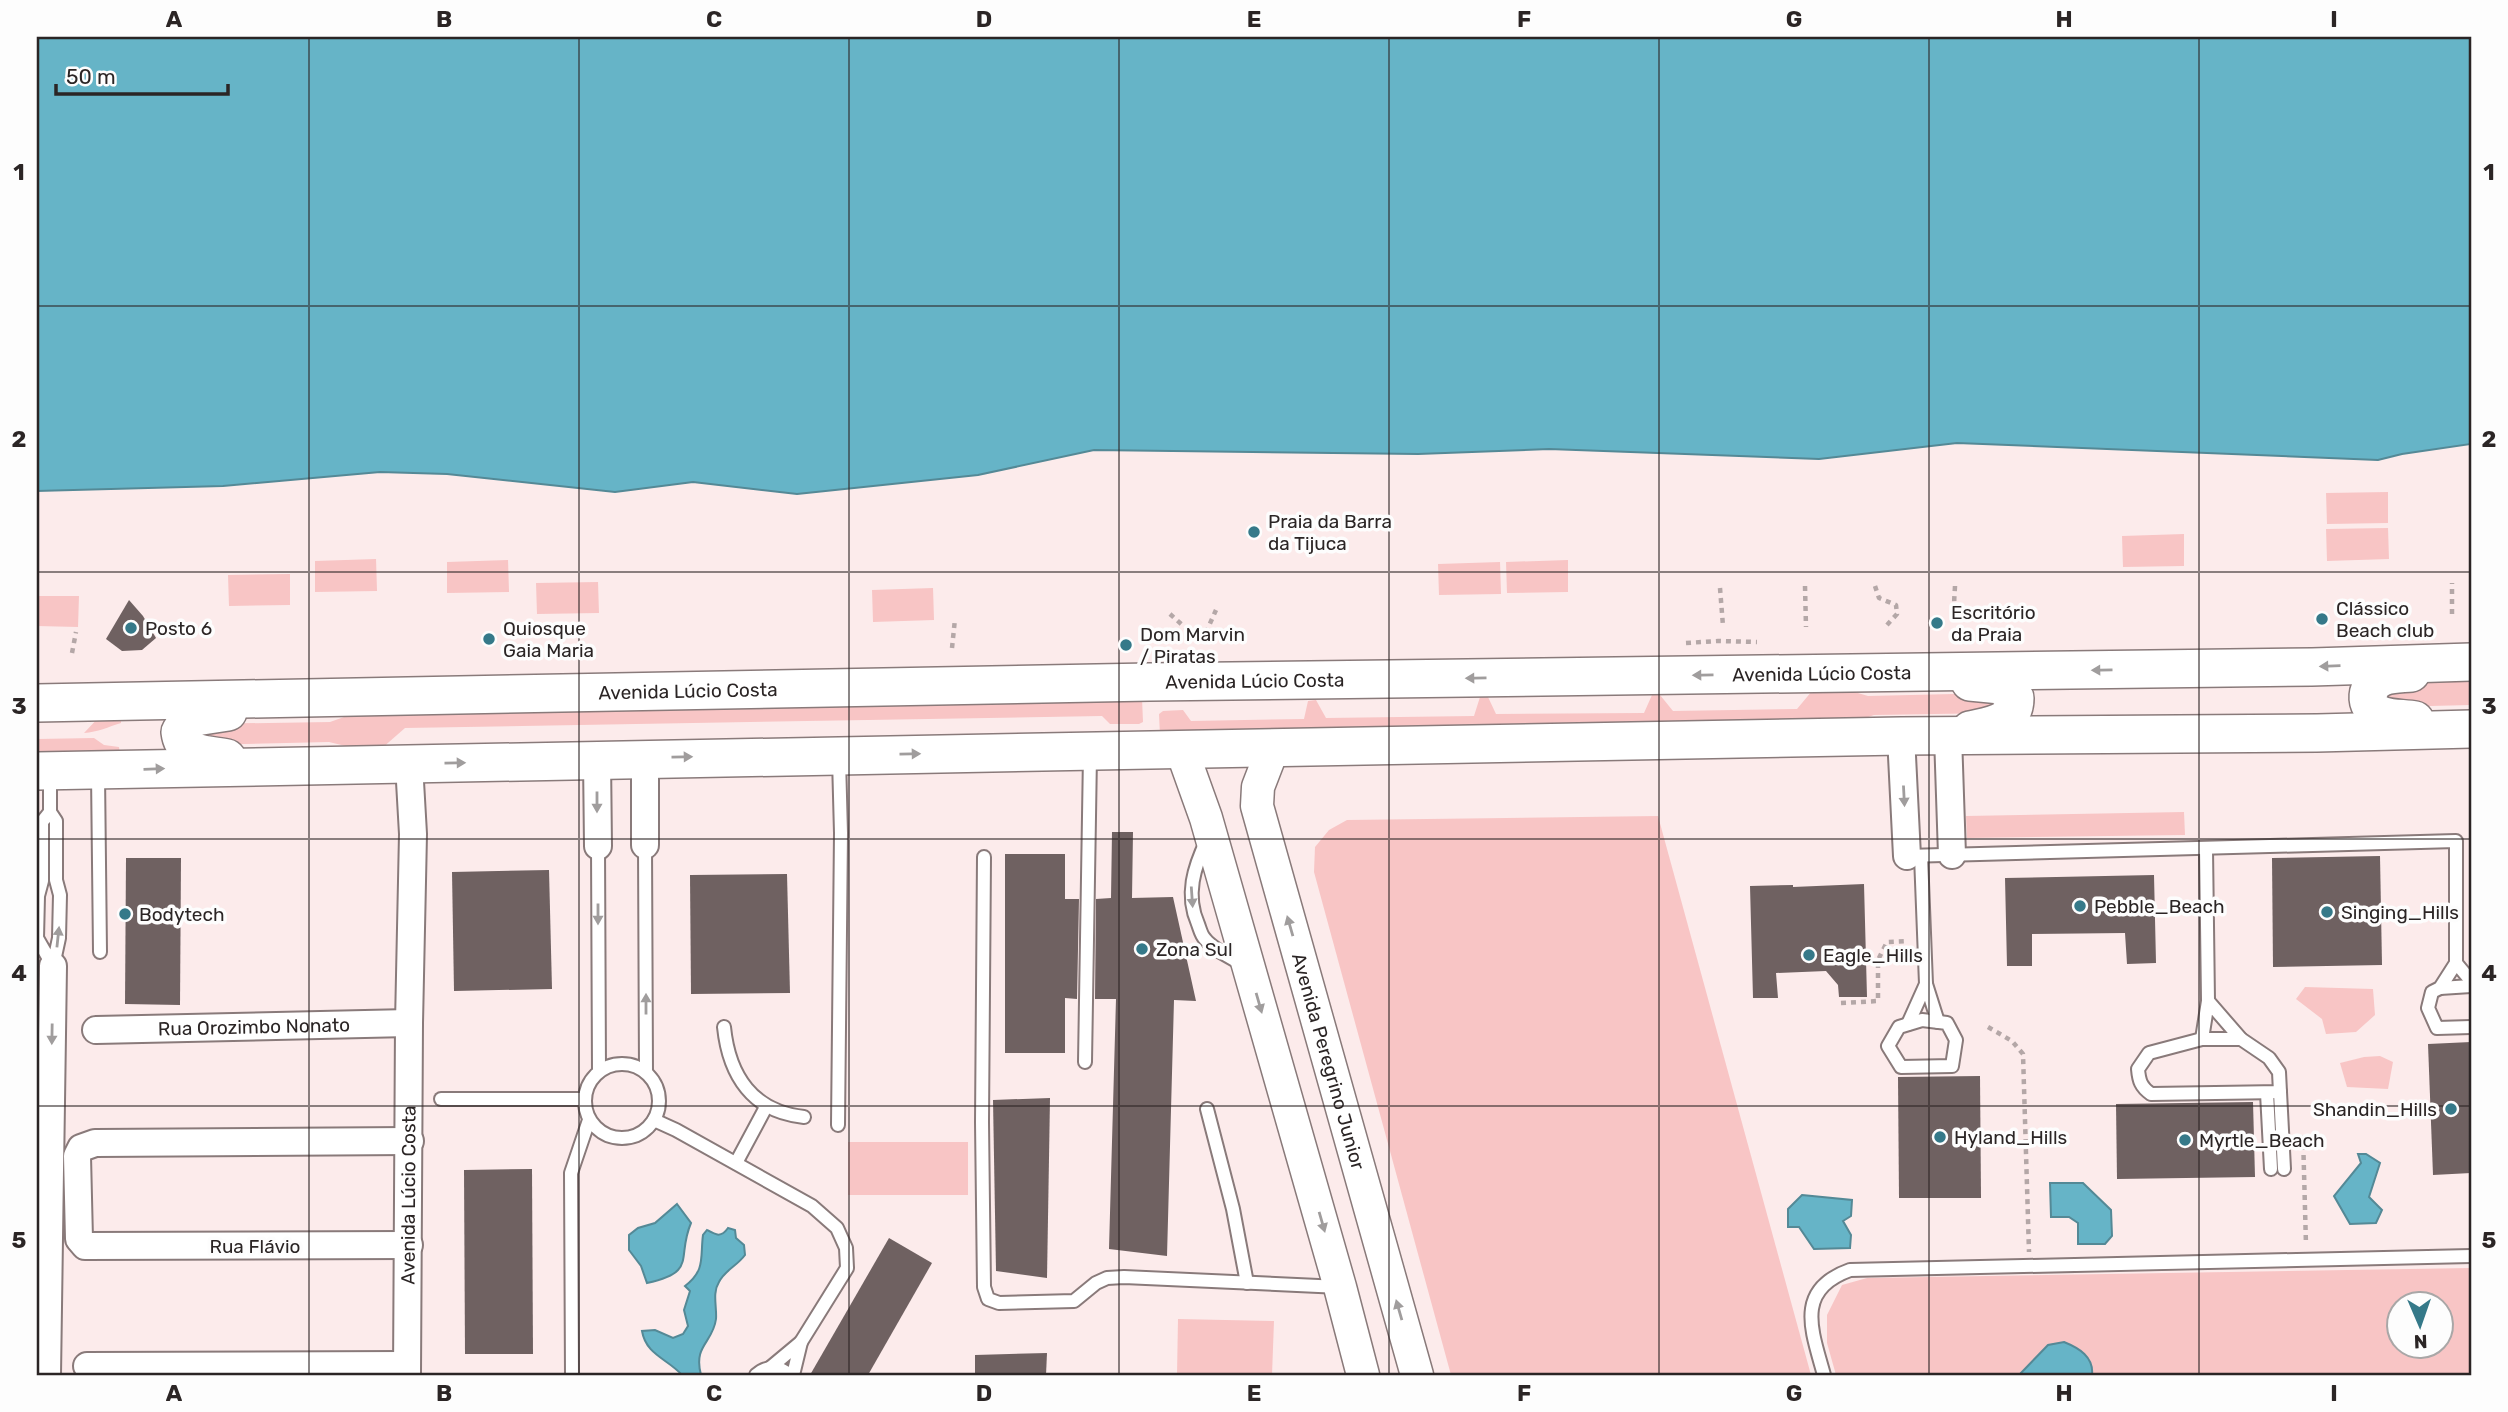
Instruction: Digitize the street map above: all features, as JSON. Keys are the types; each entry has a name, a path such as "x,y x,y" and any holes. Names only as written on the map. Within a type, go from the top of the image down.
{"main road":[{"name":"Avenida Lúcio Costa","path":"37,703 1150,682 2471,664"},
{"path":"2471,664 2384,676 2373,683 2368,692 2371,708 2382,715 2471,729"},
{"path":"1886,673 2001,685 2015,698 2014,710 2003,722 1948,736"},
{"path":"272,765 185,748 181,740 182,726 188,718 309,699"},
{"path":"43,771 1901,736 2471,729"}],"street":[{"path":"1901,736 1914,856"},
{"path":"1948,736 1952,855"},
{"name":"Avenida Peregrino Junior","path":"1273,748 1260,780 1256,806 1417,1375"},
{"path":"1182,751 1210,833 1363,1375"},
{"path":"645,758 645,845"},
{"path":"597,759 597,846"},
{"name":"Avenida Lúcio Costa","path":"407,1370 409,1023 414,834 409,764"},
{"path":"47,1375 53,966"},
{"name":"Rua Orozimbo Nonato","path":"96,1030 409,1023"},
{"name":"Rua Flávio","path":"408,1245 85,1246 79,1239 77,1156 80,1148 95,1143 410,1141"},
{"path":"88,1366 407,1370"}],"lane":[{"path":"1085,1062 1090,751"},
{"path":"838,1125 841,833 839,755"},
{"path":"98,770 100,952"},
{"path":"43,771 50,813 56,821 56,880 60,895 59,938 53,966"},
{"path":"50,813 43,822 37,937 53,966"},
{"path":"1937,1022 1926,984 1914,856 2456,841 2456,963 2440,988"},
{"path":"645,845 646,1072"},
{"path":"597,846 599,1071"},
{"path":"2202,1039 2208,1001 2206,849"},
{"path":"984,857 982,1122 984,1287 988,1299 999,1303 1074,1301 1096,1283 1124,1277 1340,1287"},
{"path":"2456,963 2471,981"},
{"path":"1908,1024 1926,984"},
{"path":"2471,986 2440,988 2432,992 2428,1008 2437,1028 2471,1027"},
{"path":"2208,1001 2241,1039 2269,1058 2279,1072 2273,1092 2277,1169"},
{"path":"1922,1020 1947,1023 1956,1040 1952,1066 1901,1067 1888,1046 1899,1027 1908,1024 1922,1020"},
{"path":"724,1027 726,1048 734,1068 748,1090 766,1107 787,1115 804,1117"},
{"path":"2241,1039 2202,1039 2149,1053 2138,1069 2139,1081 2151,1094 2273,1092"},
{"path":"572,1375 571,1173 589,1121 584,1099 586,1088 599,1071 623,1064 646,1072 658,1090 659,1100 654,1120 647,1129 627,1138 606,1135 589,1121"},
{"path":"441,1100 584,1099"},
{"path":"736,1163 766,1107"},
{"path":"1207,1110 1233,1209 1247,1283"},
{"path":"654,1120 812,1206 837,1228 846,1248 847,1268 801,1342 791,1375 771,1367"},
{"path":"1824,1375 1810,1324 1815,1295 1830,1279 1850,1270 2471,1256"},
{"path":"756,1375 771,1367 801,1342"}],"path":[{"path":"2452,583 2452,614"},
{"path":"1804,586 1806,626"},
{"path":"1875,586 1879,597 1896,605 1897,614 1887,625"},
{"path":"1955,586 1954,608 1956,612 1972,620"},
{"path":"1720,587 1723,626"},
{"path":"1170,614 1199,640 1203,639 1216,610"},
{"path":"952,648 955,619"},
{"path":"72,653 76,632"},
{"path":"1841,1003 1878,1001 1878,960 1887,942 1912,941"},
{"path":"1988,1027 2012,1041 2023,1054 2029,1267"},
{"path":"2302,1135 2307,1260"}],"shaded area":[{"path":"2388,492 2388,523 2327,524 2326,493"},
{"path":"2388,528 2389,559 2327,561 2326,529"},
{"path":"2184,534 2184,566 2123,567 2122,536"},
{"path":"376,559 377,591 315,592 315,561"},
{"path":"508,560 509,592 447,593 447,562"},
{"path":"1568,560 1568,592 1507,593 1506,562"},
{"path":"1500,562 1501,594 1439,595 1438,564"},
{"path":"290,574 290,605 229,606 228,575"},
{"path":"598,582 599,613 537,614 536,583"},
{"path":"933,588 934,620 873,622 872,590"},
{"path":"37,596 79,596 78,627 37,626"},
{"path":"2471,681 2471,705 2389,707 2383,687 2390,682"},
{"path":"1834,686 1868,696 1996,693 1996,713 1874,715 1839,727 1160,736 1159,714 1163,711 1183,710 1191,721 1304,719 1308,701 1316,700 1326,718 1474,716 1480,697 1488,697 1496,714 1644,713 1652,695 1660,695 1673,711 1797,709 1812,691"},
{"path":"1142,698 1143,722 1139,724 1110,724 1102,716 405,728 381,749 358,749 329,742 200,745 198,724 330,722 361,711"},
{"path":"101,715 121,715 121,723 84,733"},
{"path":"94,738 104,745 119,747 120,755 37,757 37,739"},
{"path":"2184,812 2185,835 1967,838 1966,816"},
{"path":"1658,816 1811,1375 1451,1375 1314,872 1315,847 1329,830 1347,820"},
{"path":"2305,987 2373,989 2375,1015 2356,1032 2326,1034 2322,1019 2296,999"},
{"path":"2380,1056 2393,1062 2388,1089 2347,1087 2340,1063"},
{"path":"848,1142 968,1142 968,1195 848,1195"},
{"path":"2471,1268 2471,1375 1836,1375 1827,1343 1827,1315 1842,1285 1867,1278"},
{"path":"1178,1319 1274,1321 1272,1375 1177,1375"}],"water":[{"path":"37,37 2471,37 2471,444 2378,460 1957,443 1819,459 1549,449 1418,454 1094,450 978,475 797,494 693,482 615,492 447,474 380,472 223,486 37,491"},
{"path":"2358,1154 2366,1154 2380,1163 2369,1197 2382,1210 2376,1223 2350,1224 2334,1196 2361,1163"},
{"path":"2050,1183 2083,1183 2111,1210 2112,1236 2105,1244 2078,1244 2078,1223 2069,1217 2051,1217"},
{"path":"1802,1195 1852,1200 1851,1216 1843,1221 1851,1235 1850,1248 1814,1249 1799,1227 1788,1227 1788,1209"},
{"path":"677,1204 691,1223 682,1262 673,1274 647,1283 641,1266 629,1250 629,1235 638,1228 655,1223"},
{"path":"728,1228 735,1230 736,1238 744,1245 745,1255 724,1274 717,1286 716,1319 701,1350 701,1375 682,1375 648,1346 642,1331 655,1330 673,1338 683,1334 688,1326 684,1310 690,1291 685,1286 699,1269 703,1235 707,1230 721,1234"},
{"path":"2064,1342 2080,1350 2088,1358 2092,1375 2019,1375 2048,1345"}],"building":[{"name":"Posto 6","path":"129,600 143,616 156,638 142,650 122,651 106,639"},
{"path":"1112,832 1133,832 1132,898 1173,897 1196,1001 1174,1000 1167,1256 1109,1249 1116,999 1095,999 1096,899 1111,898"},
{"path":"1005,854 1065,854 1065,899 1079,899 1077,999 1065,998 1065,1053 1005,1053"},
{"name":"Singing_Hills","path":"2380,856 2382,965 2273,967 2272,858"},
{"path":"126,858 181,858 180,1005 125,1004"},
{"path":"549,870 552,989 454,991 452,872"},
{"path":"787,874 790,993 691,994 690,875"},
{"name":"Pebble_Beach","path":"2154,875 2156,963 2127,964 2125,933 2032,934 2032,966 2007,966 2005,878"},
{"name":"Eagle_Hills","path":"1864,884 1867,997 1839,997 1838,985 1826,971 1776,973 1778,998 1753,998 1750,886"},
{"name":"Shandin_Hills","path":"2471,1042 2471,1173 2433,1175 2428,1044"},
{"name":"Hyland_Hills","path":"1980,1076 1981,1198 1899,1198 1898,1077"},
{"path":"1050,1098 1047,1278 996,1271 993,1100"},
{"name":"Myrtle_Beach","path":"2253,1102 2255,1177 2117,1179 2116,1104"},
{"path":"532,1169 533,1354 465,1354 464,1170"},
{"path":"889,1238 932,1263 868,1375 810,1375"},
{"path":"1047,1353 1046,1375 975,1375 975,1355"}],"place":[{"name":"Praia da Barra da Tijuca","path":"1254,532"},
{"name":"Clássico Beach club","path":"2322,619"},
{"name":"Escritório da Praia","path":"1937,623"},
{"name":"Posto 6","path":"131,628"},
{"name":"Quiosque Gaia Maria","path":"489,639"},
{"name":"Dom Marvin / Piratas","path":"1126,645"},
{"name":"Pebble_Beach","path":"2080,906"},
{"name":"Singing_Hills","path":"2327,912"},
{"name":"Bodytech","path":"125,914"},
{"name":"Zona Sul","path":"1142,949"},
{"name":"Eagle_Hills","path":"1809,955"},
{"name":"Shandin_Hills","path":"2451,1109"},
{"name":"Hyland_Hills","path":"1940,1137"},
{"name":"Myrtle_Beach","path":"2185,1140"}]}
